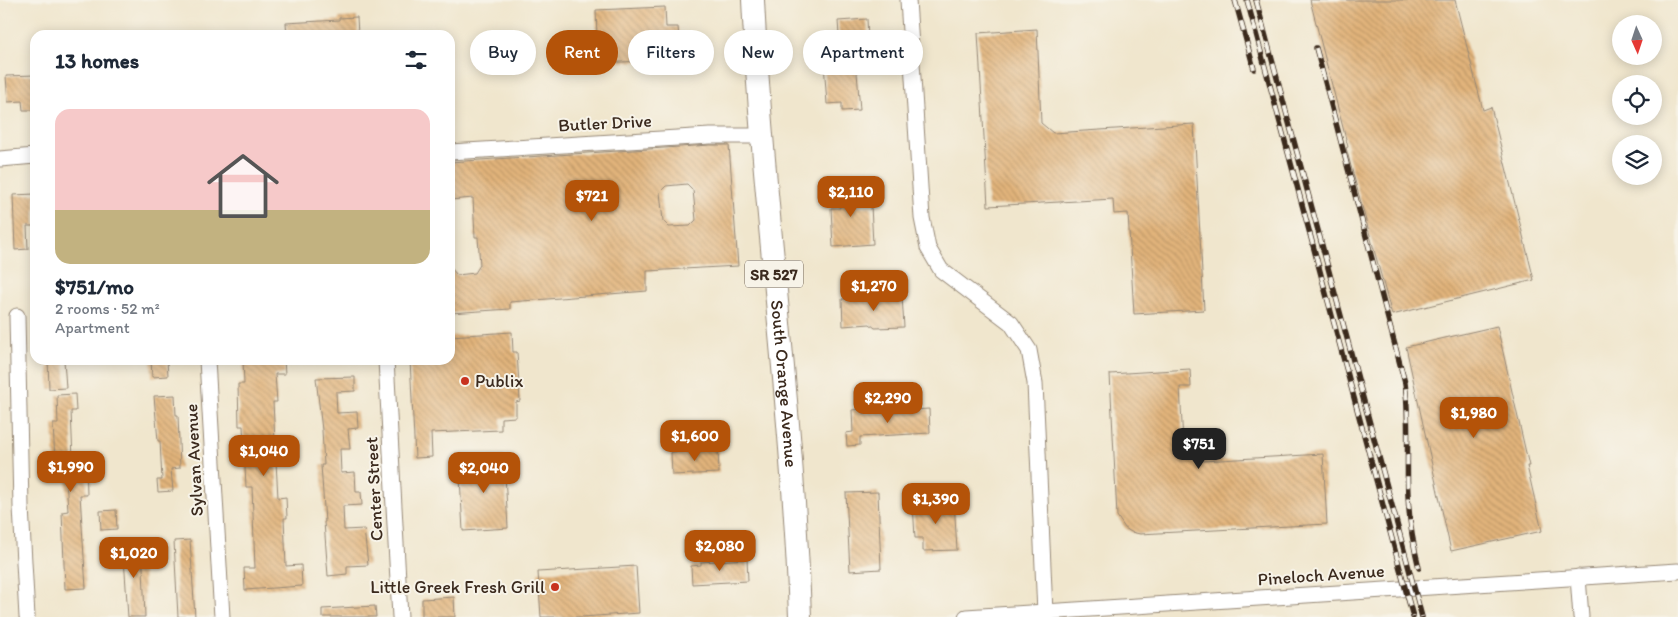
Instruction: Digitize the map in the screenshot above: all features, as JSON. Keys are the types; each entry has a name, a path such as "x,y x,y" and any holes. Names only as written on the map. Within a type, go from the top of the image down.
{"main road":[{"name":"South Orange Avenue","path":"753,0 762,136 792,467 800,617"}],"street":[{"path":"908,0 922,218 928,248 941,270 1011,323 1029,350 1035,382 1046,613"},
{"name":"Butler Drive","path":"455,152 710,136 762,136"},
{"path":"0,159 30,156"},
{"path":"17,316 21,507 27,617"},
{"name":"Sylvan Avenue","path":"207,365 222,617"},
{"name":"Center Street","path":"386,365 400,617"},
{"name":"Pineloch Avenue","path":"966,617 1678,570"},
{"path":"1578,577 1581,617"}],"building":[{"path":"1310,0 1455,0 1483,110 1491,107 1534,280 1392,315 1346,148 1348,147"},
{"path":"665,7 666,27 678,27 678,30 628,30 628,62 618,62 618,30 597,30 596,10"},
{"path":"357,17 358,30 287,30 286,23 339,20 339,18"},
{"path":"867,19 868,30 839,30 838,21"},
{"path":"1037,29 1041,123 1053,133 1194,124 1204,310 1134,314 1128,213 1114,214 1113,199 988,206 978,33"},
{"path":"30,75 30,110 23,110 22,101 8,102 6,76"},
{"path":"825,75 857,75 860,110 842,111 842,103 827,104"},
{"path":"729,145 738,266 647,271 647,291 510,302 510,309 455,313 455,273 457,275 475,273 480,265 478,237 475,237 473,198 455,200 455,162","holes":["687,184 693,190 696,220 690,226 669,227 663,221 660,192 666,186"]},
{"path":"856,176 857,207 871,206 873,244 833,247 831,208 840,208 839,177"},
{"path":"30,194 30,226 27,226 28,249 15,250 13,195"},
{"path":"902,296 904,327 875,328 870,324 843,326 842,299"},
{"path":"1497,326 1542,531 1451,551 1406,347"},
{"name":"Publix","path":"512,332 513,352 517,352 520,401 516,402 516,417 501,418 501,430 431,433 432,457 415,458 410,365 455,365 455,336"},
{"path":"48,365 64,365 66,388 49,389"},
{"path":"151,365 167,365 168,376 152,377"},
{"path":"243,365 284,365 285,374 275,374 277,402 273,402 275,442 278,441 279,462 276,462 278,498 286,497 287,518 284,518 286,566 301,565 302,586 245,590 244,568 255,568 252,487 246,487 243,426 239,426 238,384 244,384"},
{"path":"1190,369 1191,387 1180,387 1183,442 1203,461 1323,454 1327,524 1140,534 1125,528 1117,516 1110,374"},
{"path":"355,377 355,391 336,392 337,413 357,412 358,428 348,429 350,449 340,449 341,473 355,472 356,492 361,492 362,505 343,506 344,530 364,529 368,565 347,566 347,574 328,576 321,465 324,465 322,430 316,378"},
{"path":"75,394 76,411 71,411 73,460 86,459 87,495 80,495 86,588 65,589 62,512 68,511 66,477 56,478 53,424 58,424 57,395"},
{"path":"175,395 176,415 178,415 180,468 171,469 173,491 158,492 157,480 162,480 160,441 158,441 154,396"},
{"path":"863,409 863,413 929,409 930,433 860,437 860,445 847,446 846,433 853,432 852,410"},
{"path":"718,449 719,473 672,475 671,452"},
{"path":"504,456 508,528 463,531 459,459"},
{"path":"878,492 881,569 850,571 846,493"},
{"path":"954,500 957,550 923,551 923,538 915,538 913,503"},
{"path":"116,510 117,529 101,530 100,511"},
{"path":"190,540 195,617 178,617 174,541"},
{"path":"142,542 145,617 128,617 123,543"},
{"path":"747,559 748,581 692,584 691,566 701,565 701,562"},
{"path":"636,566 639,613 582,617 541,617 538,572"},
{"path":"454,597 455,617 422,617 422,599"},
{"path":"375,606 376,617 322,617 322,609"}],"railway":[{"path":"1235,0 1254,69"},
{"path":"1247,0 1413,617"},
{"path":"1256,0 1422,617"},
{"path":"1316,48 1405,383 1409,504 1419,568"}],"place":[{"name":"Publix","path":"465,381"},
{"name":"Little Greek Fresh Grill","path":"555,587"}]}
